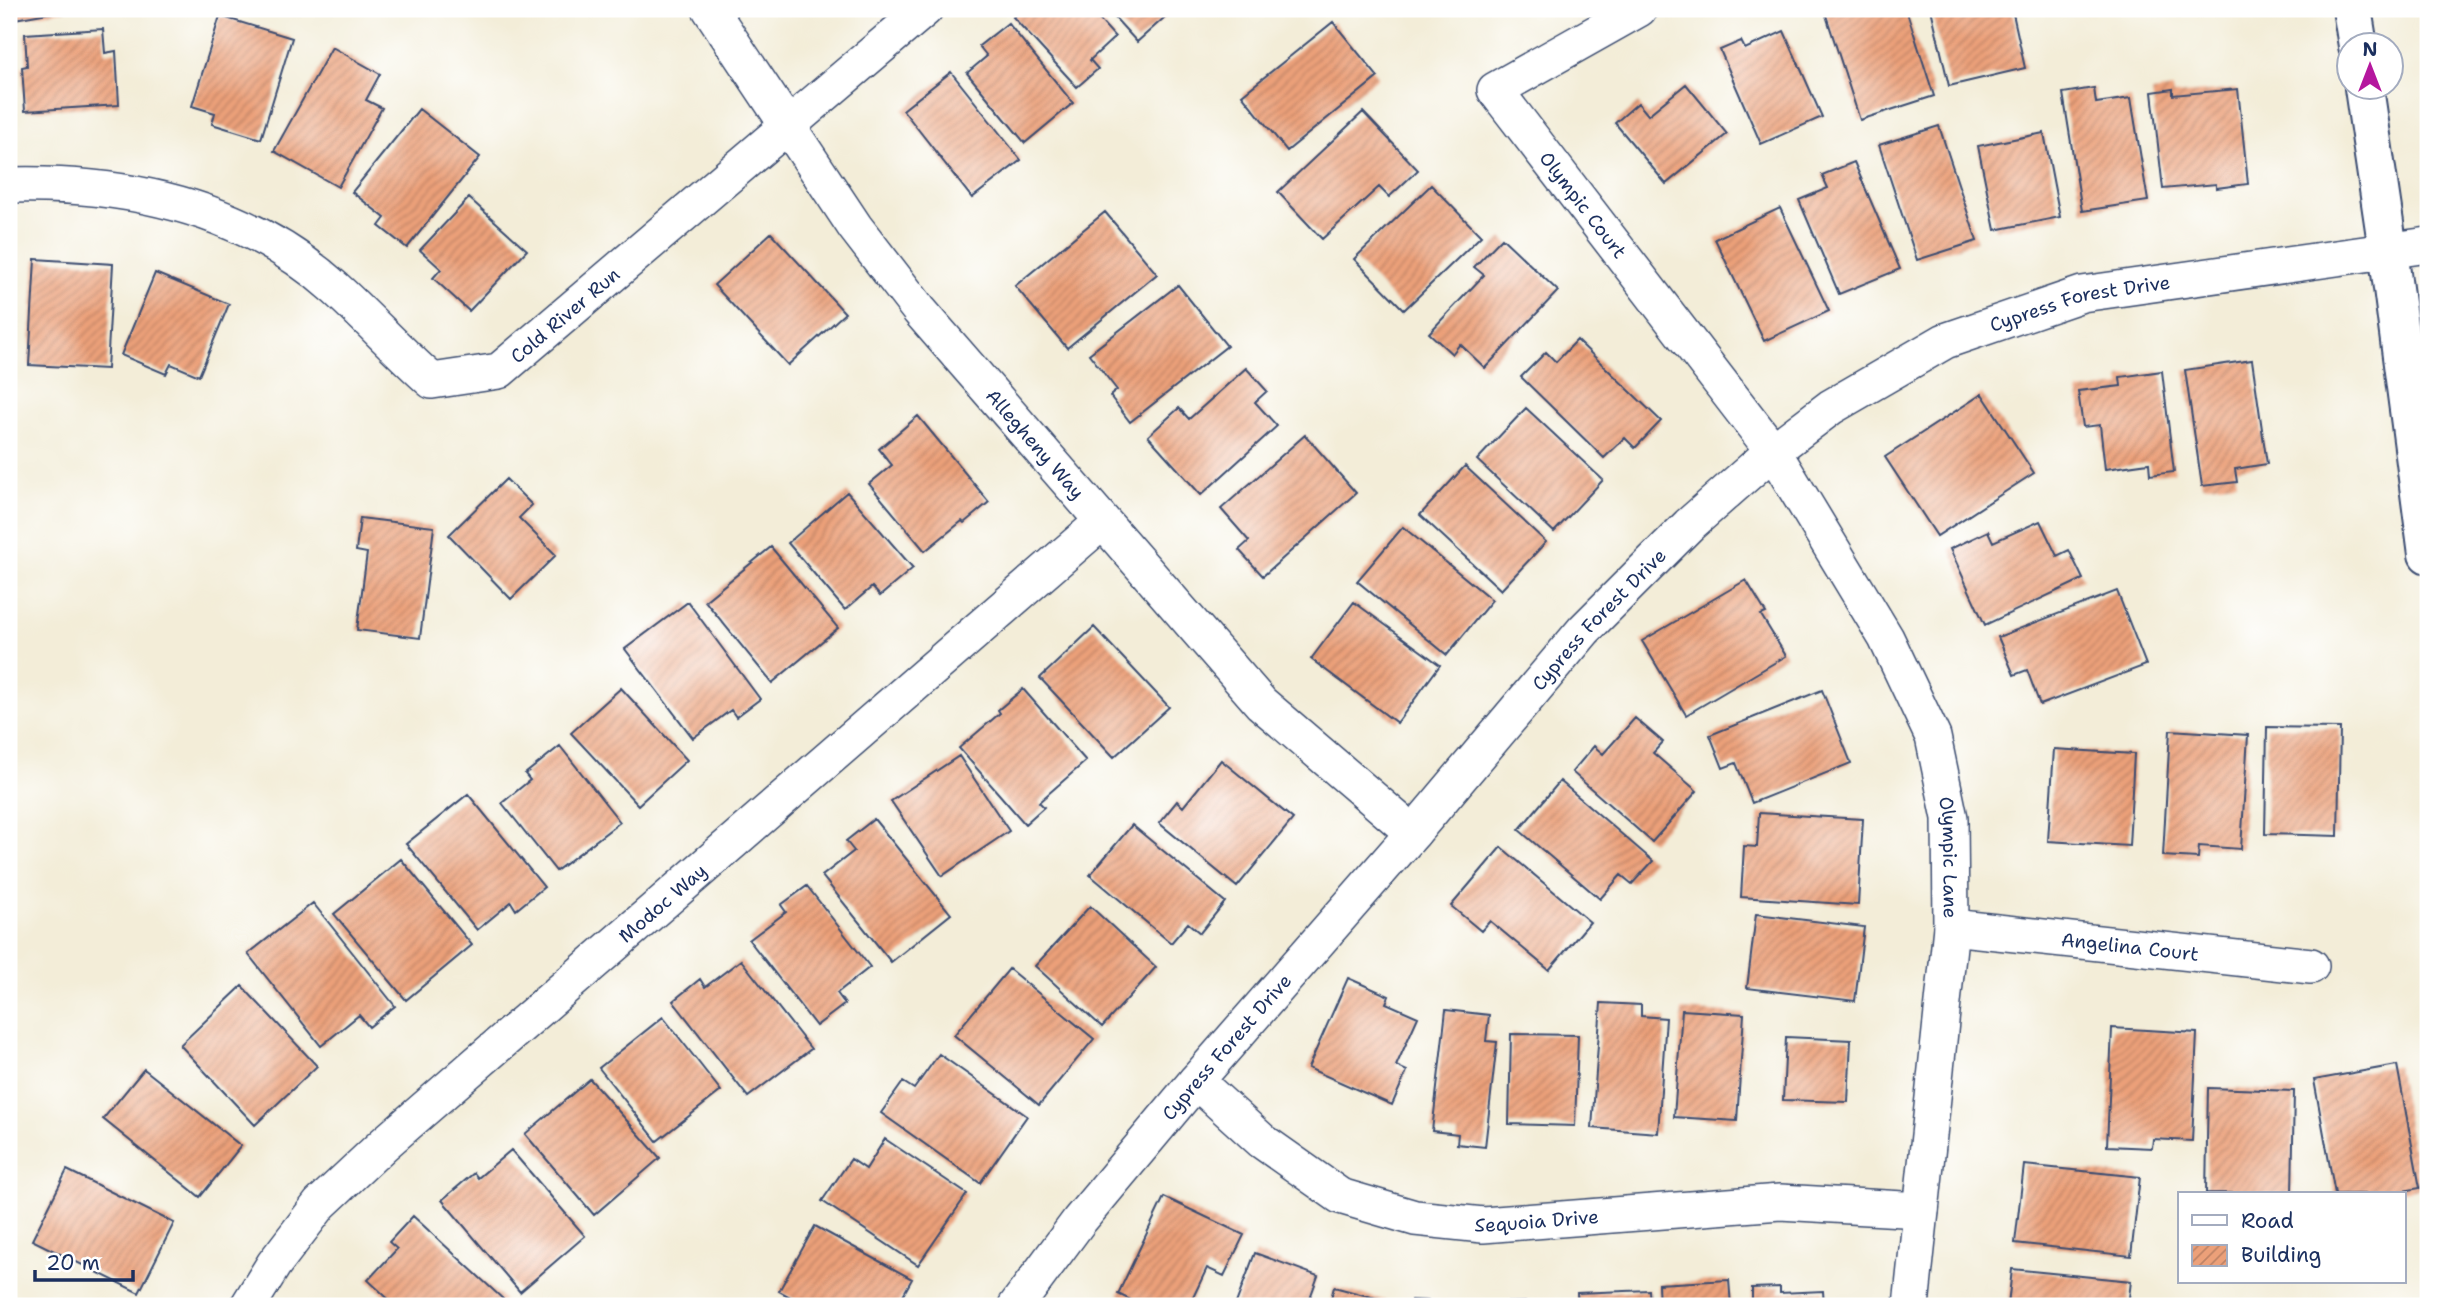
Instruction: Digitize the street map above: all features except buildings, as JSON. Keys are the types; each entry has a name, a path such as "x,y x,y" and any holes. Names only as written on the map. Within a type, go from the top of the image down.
{"street":[{"name":"Allegheny Way","path":"710,9 855,227 919,310 1261,703 1413,833"},
{"name":"Cold River Run","path":"9,185 59,184 155,196 217,216 281,248 335,288 432,381 499,371 925,9"},
{"name":"Olympic Court","path":"1639,9 1495,90 1773,451"},
{"path":"2352,9 2356,32"},
{"path":"2366,102 2428,554"},
{"name":"Cypress Forest Drive","path":"1016,1306 1079,1221 1196,1081 1413,833 1584,630 1689,526 1773,451 1831,407 1945,341 2082,294 2428,245"},
{"name":"Olympic Lane","path":"1773,451 1886,638 1933,737 1950,818 1951,927 1911,1306"},
{"name":"Modoc Way","path":"248,1306 274,1264 320,1204 384,1144 1102,522"},
{"name":"Angelina Court","path":"1951,927 2311,966"},
{"name":"Sequoia Drive","path":"1196,1081 1262,1141 1340,1196 1415,1218 1483,1225 1780,1202 1921,1210"}]}
